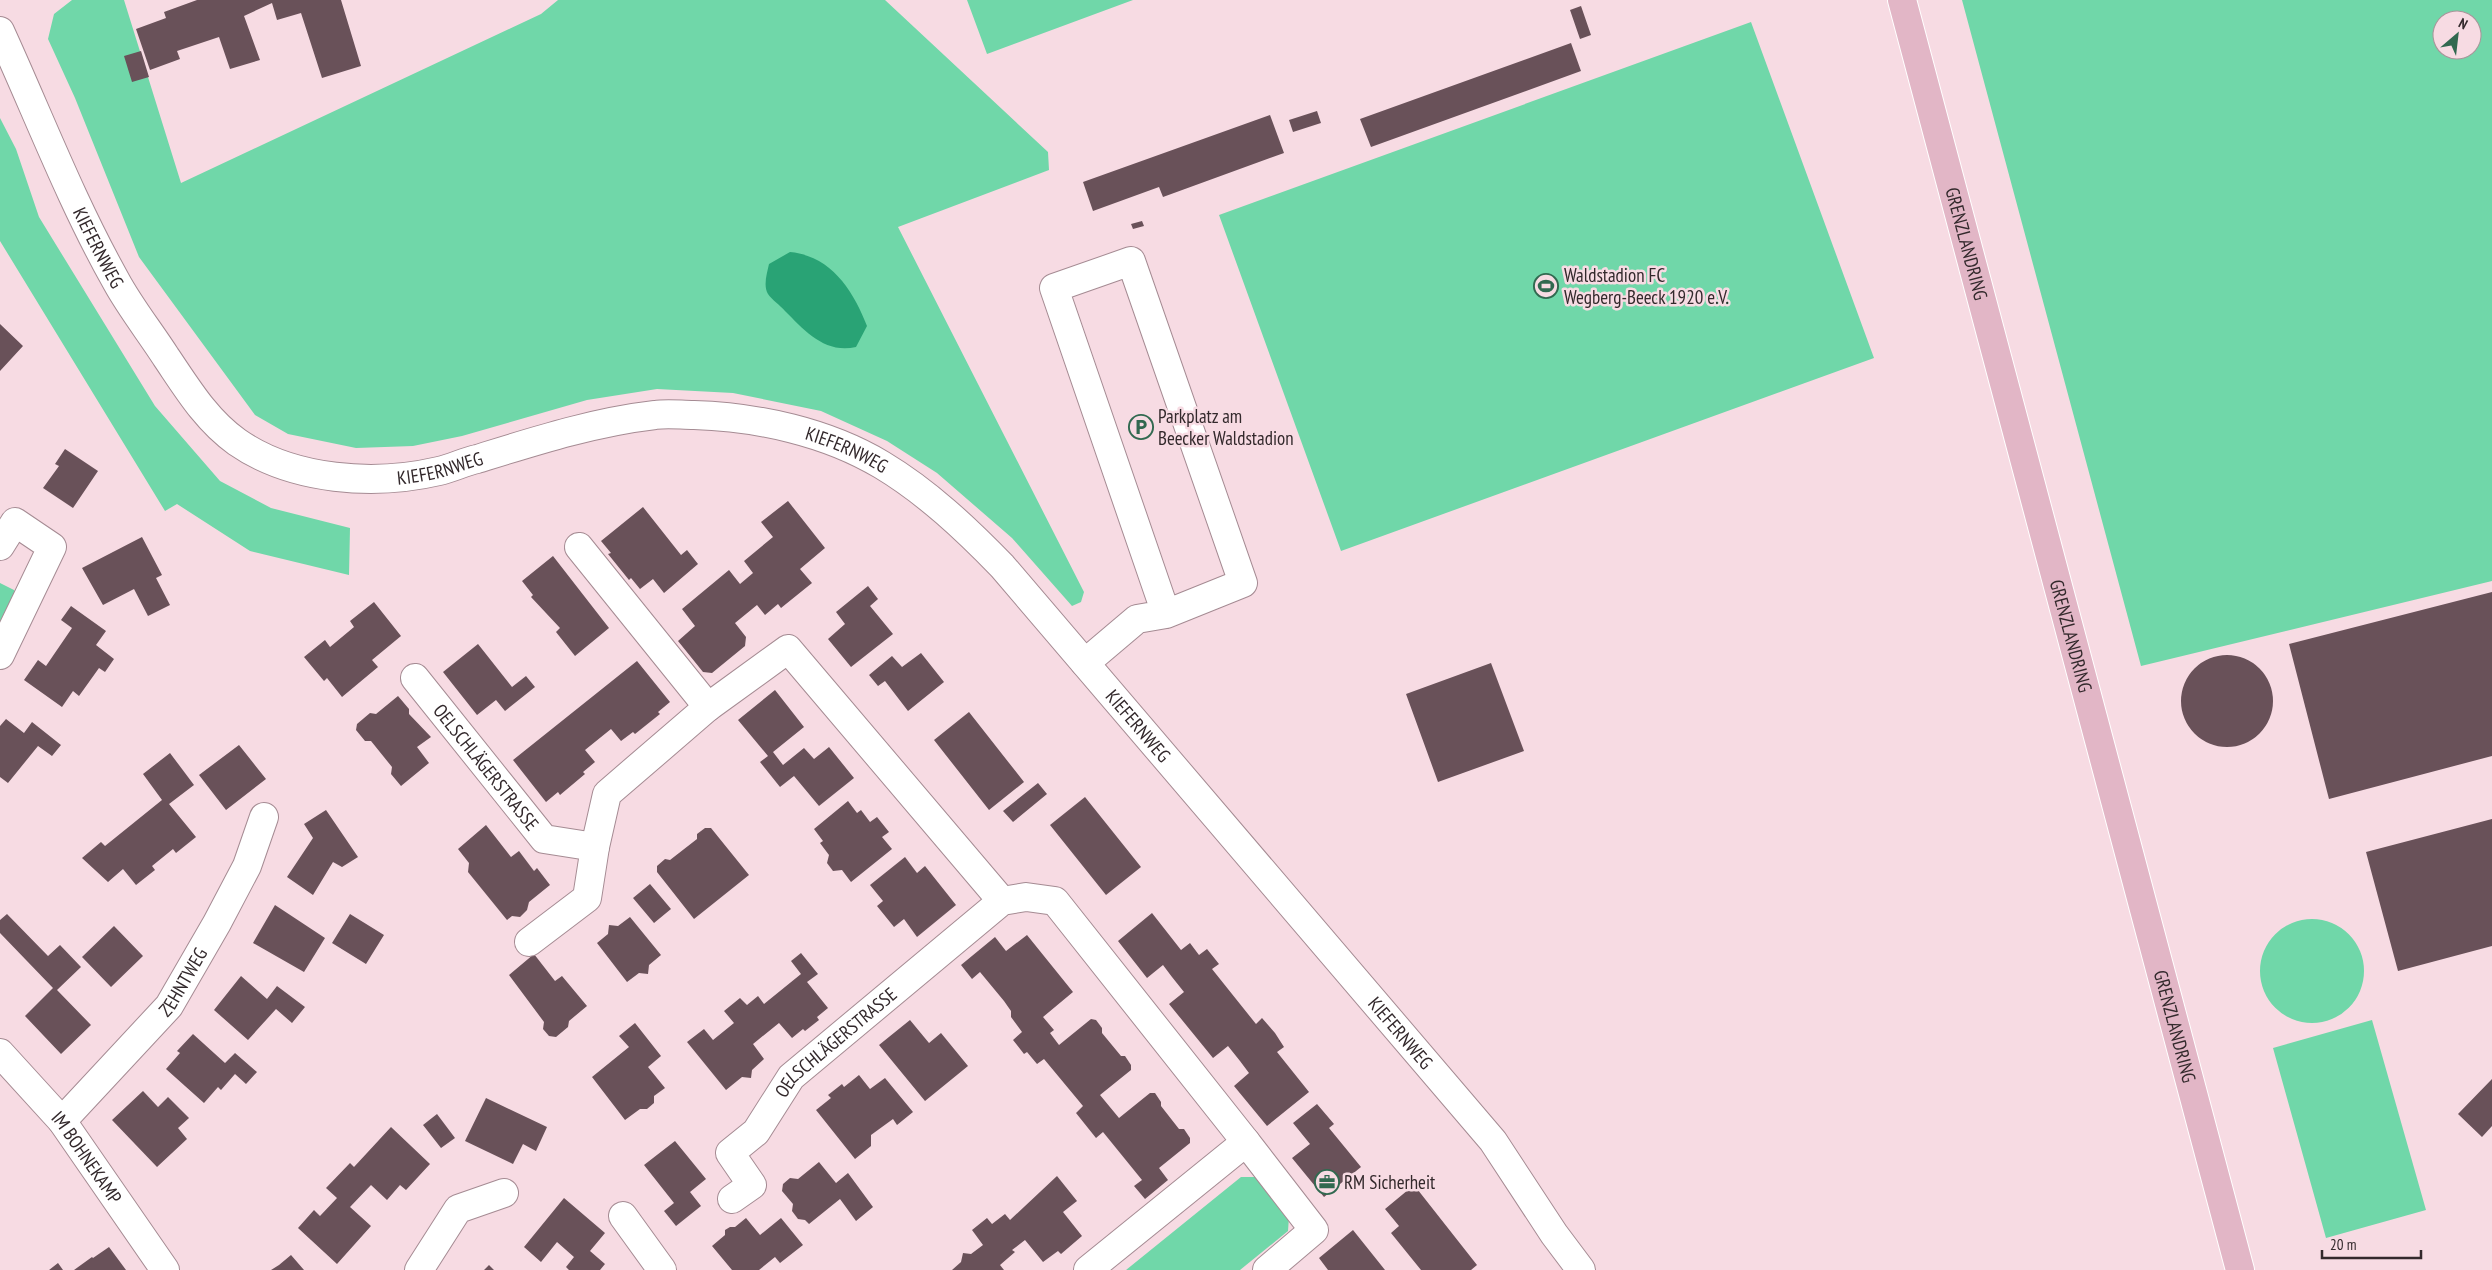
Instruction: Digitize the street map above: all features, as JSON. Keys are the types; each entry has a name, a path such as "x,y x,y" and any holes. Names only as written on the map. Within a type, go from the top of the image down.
{"main road":[{"name":"GRENZLANDRING","path":"1902,0 2240,1270"}],"street":[{"name":"KIEFERNWEG","path":"0,31 116,282 202,411 238,442 278,464 314,473 366,478 408,476 441,470 587,426 658,414 735,416 796,429 881,464 932,502 962,526 1002,566 1493,1141 1554,1234 1581,1270"},
{"path":"1085,663 1138,619 1166,614 1242,583 1131,261 1054,288 1166,614"},
{"path":"0,546 15,522 52,547 0,655"},
{"path":"579,547 708,707"},
{"path":"529,942 587,898 595,848 607,794 708,707 788,649 1002,902"},
{"name":"OELSCHLÄGERSTRASSE","path":"415,678 544,839 595,848"},
{"name":"ZEHNTWEG","path":"62,1121 169,1006 217,923 247,866 264,817"},
{"name":"OELSCHLÄGERSTRASSE","path":"732,1199 752,1185 730,1153 756,1132 791,1077 1002,902 1026,897 1055,900 1314,1230 1267,1270"},
{"name":"IM BOHNEKAMP","path":"0,1053 62,1121 165,1270"},
{"path":"1088,1270 1246,1142"},
{"path":"419,1270 458,1209 504,1193"},
{"path":"623,1216 662,1270"}],"shaded area":[{"path":"72,0 124,0 181,183 541,14 558,0 885,0 1048,152 1049,170 898,227 1084,592 1081,602 1072,606 1012,538 937,473 887,441 821,411 733,393 657,389 587,400 462,436 413,446 356,448 288,434 255,415 139,257 75,98 48,39 54,14"},
{"path":"967,0 1133,0 987,54"},
{"path":"1962,0 2492,0 2492,581 2141,666"},
{"name":"Waldstadion FC Wegberg-Beeck 1920 e.V.","path":"1751,22 1874,358 1341,551 1219,215"},
{"path":"0,118 16,149 39,217 155,406 220,481 271,508 350,528 349,575 250,551 177,504 165,511 0,241"},
{"path":"790,252 817,260 839,277 847,288 867,326 856,347 835,347 816,339 768,294 766,275 769,264"},
{"path":"0,583 14,590 19,598 0,641"},
{"path":"2312,919 2332,923 2341,927 2349,934 2356,942 2360,951 2364,971 2360,991 2356,1000 2349,1008 2341,1015 2332,1019 2312,1023 2292,1019 2283,1015 2275,1008 2268,1000 2264,991 2260,971 2264,951 2268,942 2275,934 2283,927 2292,923"},
{"path":"2372,1020 2426,1210 2326,1238 2273,1048"},
{"path":"1241,1177 1256,1177 1289,1217 1288,1231 1240,1270 1126,1270"}],"building":[{"path":"197,0 341,0 361,66 322,78 301,13 277,20 272,3 244,16 260,60 230,69 219,37 177,51 180,59 150,70 136,29 166,18 164,12"},
{"path":"1581,6 1591,35 1580,39 1570,10"},
{"path":"1571,43 1581,71 1371,147 1360,119"},
{"path":"141,51 149,77 132,82 124,56"},
{"path":"1317,111 1321,123 1293,132 1289,120"},
{"path":"1270,115 1284,153 1163,197 1159,187 1093,211 1083,182"},
{"path":"1142,221 1144,226 1133,229 1131,224"},
{"path":"0,324 23,346 0,371"},
{"path":"65,449 98,471 73,508 43,488 59,466 55,464"},
{"path":"788,501 825,548 800,569 812,583 781,608 778,604 765,615 757,605 735,623 746,637 745,646 712,673 703,672 678,641 695,626 682,609 729,570 740,584 753,573 744,561 773,537 761,522"},
{"path":"643,507 681,555 687,550 698,564 664,593 653,579 640,589 631,578 629,580 608,554 611,553 601,541"},
{"path":"142,537 162,575 156,578 170,605 148,616 134,589 103,605 82,568"},
{"path":"553,556 609,628 575,656 556,632 560,628 531,597 533,595 522,581"},
{"path":"868,586 878,599 870,606 893,634 851,667 828,639 845,624 836,612"},
{"path":"2492,592 2492,756 2329,799 2289,644"},
{"path":"374,602 401,636 372,660 378,667 342,697 327,678 324,681 304,657 325,640 330,647 354,627 350,621"},
{"path":"71,606 106,631 96,645 114,659 105,672 99,668 79,696 73,691 62,707 24,680 38,660 46,666 72,628 61,620"},
{"path":"478,644 512,687 526,676 535,687 505,711 496,700 477,715 443,672"},
{"path":"921,653 944,682 908,711 885,681 878,686 869,675 892,656 902,667"},
{"path":"2227,655 2245,659 2259,669 2269,683 2273,701 2269,719 2259,733 2245,743 2227,747 2209,743 2195,733 2185,719 2181,701 2185,683 2195,669 2209,659"},
{"path":"637,661 670,702 658,712 660,714 635,734 633,732 621,741 611,729 585,750 595,762 583,772 585,774 560,795 558,792 546,802 513,760"},
{"path":"1491,663 1524,751 1438,782 1406,694"},
{"path":"775,690 804,727 773,752 783,765 804,748 814,759 829,747 854,778 819,806 794,776 780,787 760,762 768,756 738,720"},
{"path":"398,696 409,709 409,714 431,737 417,747 429,763 401,786 391,774 392,767 371,741 365,741 356,730 357,724 370,713 376,714"},
{"path":"969,712 1024,782 989,810 934,740"},
{"path":"6,719 24,733 32,722 61,745 52,756 38,746 8,783 0,777 0,726"},
{"path":"239,745 266,779 226,810 199,775"},
{"path":"170,753 194,785 169,804 196,837 176,853 173,849 152,866 155,870 136,885 123,869 108,882 82,858 101,842 105,846 162,800 143,774"},
{"path":"1038,783 1047,794 1013,822 1003,811"},
{"path":"1085,797 1141,867 1106,895 1050,825"},
{"path":"848,801 857,813 861,810 870,822 877,817 889,832 882,837 892,849 851,882 842,870 833,871 827,863 829,855 820,843 823,841 814,829"},
{"path":"326,810 358,857 342,867 333,862 313,895 287,877 313,838 304,824"},
{"path":"2492,819 2492,946 2398,971 2366,852"},
{"path":"486,825 511,857 519,851 534,871 537,868 550,885 529,902 527,910 520,917 512,916 507,920 468,872 469,863 458,849"},
{"path":"705,828 711,828 749,875 694,919 657,872 657,866 665,859 670,860 697,839 697,834"},
{"path":"905,857 917,873 925,866 956,905 917,937 904,919 894,927 877,906 883,901 870,885"},
{"path":"650,884 671,909 654,923 633,898"},
{"path":"275,905 325,938 304,972 253,943"},
{"path":"1152,913 1181,950 1190,943 1199,955 1207,949 1219,964 1212,969 1256,1024 1262,1018 1275,1033 1284,1047 1277,1052 1309,1092 1267,1126 1234,1086 1249,1073 1228,1046 1213,1058 1169,1004 1184,992 1163,965 1147,978 1118,941"},
{"path":"7,914 48,956 60,945 81,967 57,990 91,1025 61,1054 25,1016 53,988 0,933 0,920"},
{"path":"350,914 384,935 366,964 332,943"},
{"path":"630,917 661,955 649,965 648,974 639,973 627,982 597,943 608,934 609,925 618,926"},
{"path":"114,926 143,956 111,987 82,957"},
{"path":"1027,935 1073,992 1043,1017 1054,1030 1050,1033 1059,1045 1091,1019 1096,1020 1102,1028 1102,1033 1121,1056 1125,1056 1131,1065 1131,1070 1100,1095 1119,1118 1150,1093 1155,1093 1161,1102 1161,1106 1179,1129 1184,1129 1190,1138 1190,1143 1159,1168 1168,1180 1145,1199 1134,1186 1142,1180 1103,1132 1096,1138 1076,1113 1083,1106 1044,1059 1037,1064 1027,1052 1024,1054 1013,1040 1022,1032 1011,1017 1011,1011 1004,1001 980,972 972,979 961,965 995,937 1006,951"},
{"path":"801,953 818,974 807,982 828,1008 817,1017 819,1020 792,1038 779,1023 753,1044 764,1059 752,1070 751,1078 742,1077 726,1090 687,1042 704,1029 713,1040 734,1023 724,1011 740,998 747,1005 758,996 764,1004 801,974 791,961"},
{"path":"534,954 555,981 562,976 587,1006 569,1021 568,1027 556,1037 549,1036 543,1029 544,1022 509,975"},
{"path":"241,976 267,999 277,986 305,1007 292,1023 276,1009 248,1040 214,1010"},
{"path":"910,1020 929,1043 941,1033 968,1066 925,1101 879,1045"},
{"path":"635,1023 661,1056 648,1067 665,1088 654,1096 654,1103 647,1109 640,1109 625,1120 592,1077 629,1047 619,1036"},
{"path":"193,1034 225,1063 235,1053 257,1072 246,1084 235,1074 221,1090 218,1087 204,1103 166,1069 180,1053 177,1051"},
{"path":"859,1075 870,1089 885,1078 913,1112 897,1125 893,1119 871,1135 871,1146 855,1159 816,1110 831,1098 828,1095 842,1084 844,1087"},
{"path":"2492,1079 2492,1126 2482,1137 2458,1114"},
{"path":"143,1091 158,1107 168,1097 189,1118 178,1128 187,1139 157,1167 112,1120"},
{"path":"486,1098 547,1127 536,1151 523,1144 513,1164 465,1141"},
{"path":"1317,1104 1334,1124 1329,1128 1361,1167 1324,1197 1292,1158 1310,1144 1293,1123"},
{"path":"437,1114 455,1138 441,1148 423,1125"},
{"path":"391,1127 430,1164 406,1190 400,1185 387,1200 371,1185 350,1207 371,1226 337,1264 298,1228 314,1210 320,1216 337,1198 326,1188 350,1163 354,1167"},
{"path":"675,1141 706,1179 690,1192 701,1206 676,1226 664,1211 674,1203 644,1165"},
{"path":"819,1162 836,1183 848,1173 873,1207 856,1221 840,1199 809,1224 805,1220 798,1219 792,1211 793,1204 782,1191 783,1184 790,1178 798,1179"},
{"path":"1057,1176 1077,1201 1063,1212 1082,1236 1061,1254 1058,1251 1043,1262 1025,1240 1012,1250 1015,1252 1000,1265 1004,1270 952,1270 961,1262 963,1253 971,1254 983,1245 972,1230 987,1218 992,1224 1005,1214 1010,1220"},
{"path":"1414,1185 1477,1265 1471,1270 1421,1270 1391,1233 1399,1226 1385,1209"},
{"path":"564,1198 605,1233 590,1251 605,1264 600,1270 569,1270 566,1267 574,1257 557,1242 541,1262 524,1247"},
{"path":"746,1218 760,1235 781,1218 803,1245 780,1263 775,1257 759,1270 732,1270 712,1246 725,1235 725,1230 735,1227"},
{"path":"1353,1230 1385,1270 1328,1270 1319,1258"},
{"path":"109,1247 126,1270 74,1270 92,1257"},
{"path":"291,1255 304,1270 271,1270 279,1265"},
{"path":"58,1263 63,1270 49,1270"},
{"path":"489,1265 494,1270 484,1270"}],"place":[{"name":"Waldstadion FC Wegberg-Beeck 1920 e.V.","path":"1546,286"},
{"name":"Parkplatz am Beecker Waldstadion","path":"1141,427"},
{"name":"RM Sicherheit","path":"1327,1182"}]}
